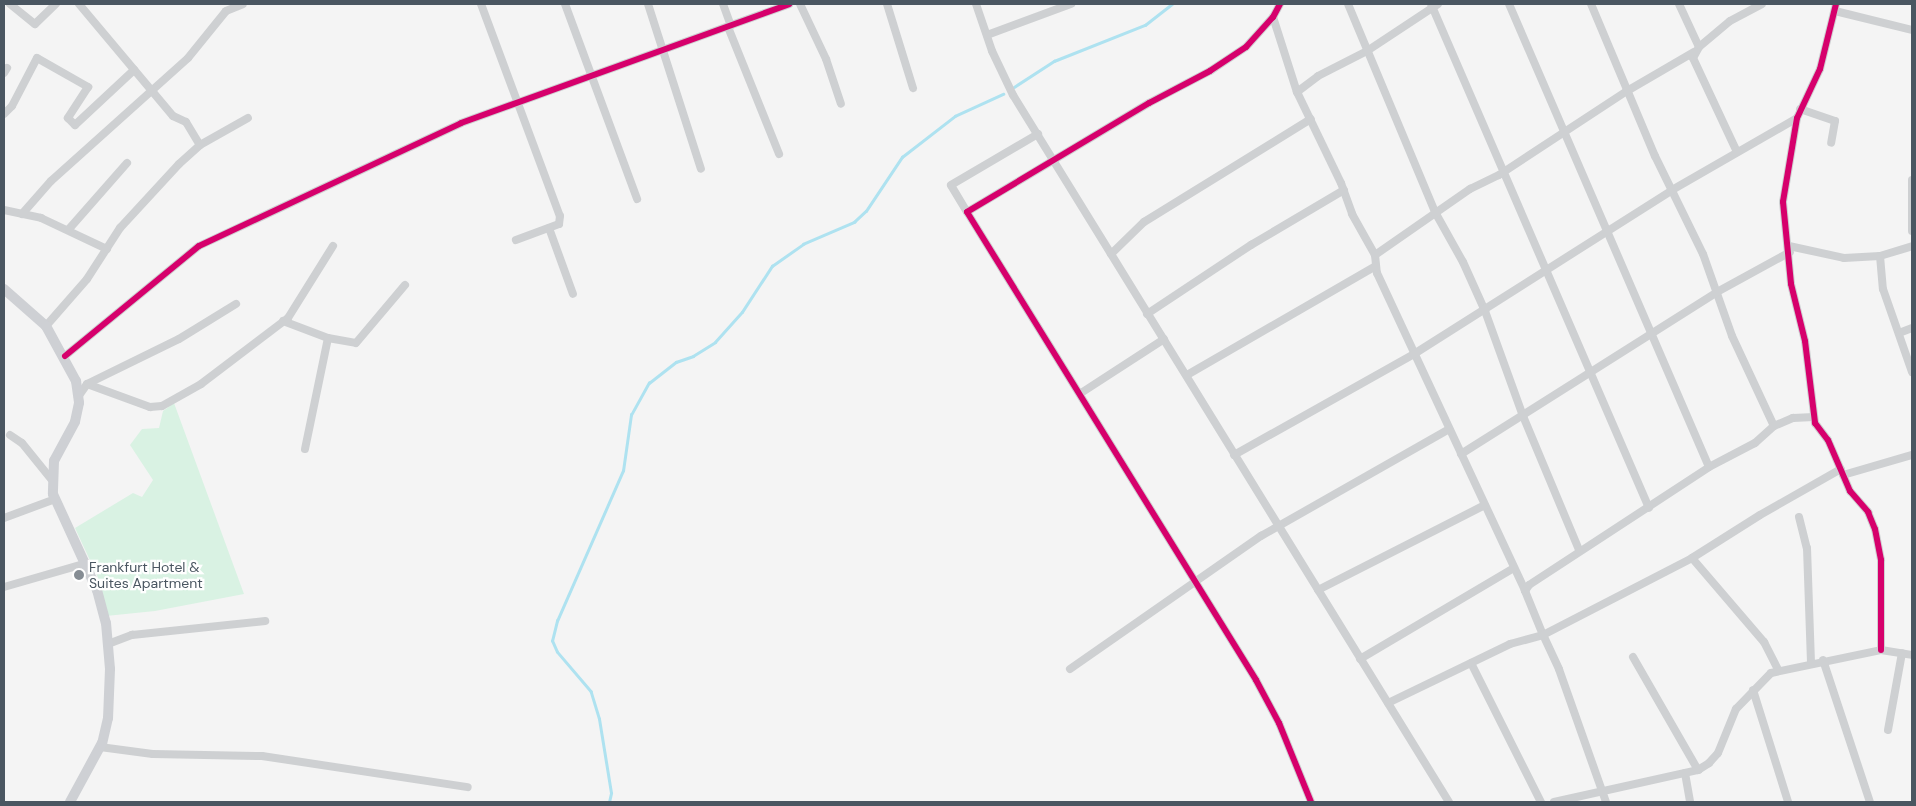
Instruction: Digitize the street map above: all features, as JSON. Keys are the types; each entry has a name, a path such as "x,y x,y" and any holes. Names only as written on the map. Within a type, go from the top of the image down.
{"street":[{"path":"10,4 35,24 56,4"},
{"path":"79,4 173,116 186,122 200,145"},
{"path":"22,214 51,181 188,58 226,11 243,4"},
{"path":"481,4 560,216 559,224 516,240"},
{"path":"565,4 637,199"},
{"path":"648,4 701,169"},
{"path":"724,4 730,26 779,154"},
{"path":"65,356 199,246 461,123 789,4"},
{"path":"800,4 826,59 841,104"},
{"path":"887,4 913,88"},
{"path":"976,4 987,36 1013,95 1449,802"},
{"path":"987,36 1071,4"},
{"path":"967,212 1149,103 1210,71 1246,47 1273,17 1280,4"},
{"path":"1348,4 1435,212 1463,262 1484,311 1523,416 1579,550"},
{"path":"1509,4 1709,467"},
{"path":"1591,4 1627,91 1703,254 1732,336 1774,426"},
{"path":"1679,4 1696,49 1694,63 1737,152"},
{"path":"1375,254 1435,212 1696,49 1730,21 1760,4"},
{"path":"1297,92 1318,76 1367,51 1434,5 1649,508"},
{"path":"1882,650 1881,560 1875,529 1842,472 1814,417 1806,341 1791,284 1783,202 1797,118 1820,69 1835,7 1911,28"},
{"path":"1273,17 1297,92 1344,190 1352,214 1375,254 1376,266 1414,354 1485,505 1512,569 1525,591 1559,669 1606,802"},
{"path":"4,114 12,106 37,58 88,87 68,118 75,125 134,70"},
{"path":"1800,109 1835,121 1832,143"},
{"path":"46,326 88,279 126,222 200,145 248,118"},
{"path":"1234,456 1414,354 1609,232 1672,190 1797,118"},
{"path":"1111,254 1144,222 1311,119"},
{"path":"1038,134 951,185 1196,579 1276,717 1311,802"},
{"path":"69,229 127,163"},
{"path":"1912,180 1912,231"},
{"path":"1147,314 1251,245 1344,190"},
{"path":"4,210 69,229 107,249"},
{"path":"549,228 573,294"},
{"path":"87,384 150,407 162,406 201,384 290,315 333,246"},
{"path":"1461,454 1717,292 1789,249 1844,258 1880,256 1912,246"},
{"path":"1880,256 1883,289 1912,372"},
{"path":"1187,375 1376,266"},
{"path":"283,321 328,338 356,343 405,285"},
{"path":"6,295 46,326 65,356 76,381 78,397 75,422 54,461 51,479 55,499 87,563 104,615 108,644 108,718 100,747 70,802"},
{"path":"78,397 87,384 179,339 236,304"},
{"path":"1899,333 1912,328"},
{"path":"305,449 328,338"},
{"path":"1081,393 1164,339"},
{"path":"1525,591 1579,550 1649,508 1709,467 1755,442 1774,426 1793,418 1814,417"},
{"path":"1070,669 1196,579 1278,526 1449,429"},
{"path":"10,435 22,443 51,479"},
{"path":"1388,703 1510,644 1543,635 1692,558 1760,514 1842,472 1912,455"},
{"path":"4,518 55,499"},
{"path":"1318,590 1485,505"},
{"path":"1799,517 1806,542 1811,663"},
{"path":"1692,558 1764,642 1778,670"},
{"path":"4,587 87,563"},
{"path":"1360,659 1512,569"},
{"path":"108,644 132,635 265,621"},
{"path":"1554,802 1698,770 1718,753 1736,709 1753,690 1778,670 1882,650 1912,655"},
{"path":"1888,730 1902,653"},
{"path":"1633,656 1698,770"},
{"path":"1823,660 1870,802"},
{"path":"1471,664 1541,802"},
{"path":"1753,690 1788,802"},
{"path":"100,747 153,754 262,756 468,787"},
{"path":"1685,773 1690,802"}],"green space":[{"path":"174,403 244,594 155,611 106,616 101,584 75,528 133,493 142,497 153,480 130,445 142,429 159,428 163,411"}],"waterway":[{"path":"1014,87 1054,61 1145,25 1172,4"},
{"path":"609,802 611,793 599,719 591,692 557,652 552,641 557,621 623,471 631,415 649,383 676,362 693,356 715,342 742,312 772,266 803,244 854,222 866,211 902,157 955,116 1003,94"}],"cycle path":[{"path":"65,356 199,246 461,123 789,4"},
{"path":"1280,4 1273,17 1246,47 1210,71 1149,103 967,212 1256,680 1279,723 1311,802"},
{"path":"1836,4 1820,69 1797,118 1783,202 1791,284 1805,341 1815,423 1828,440 1850,491 1868,512 1875,529 1881,560 1881,650"}],"place":[{"name":"Frankfurt Hotel & Suites Apartment","path":"79,575"}]}
